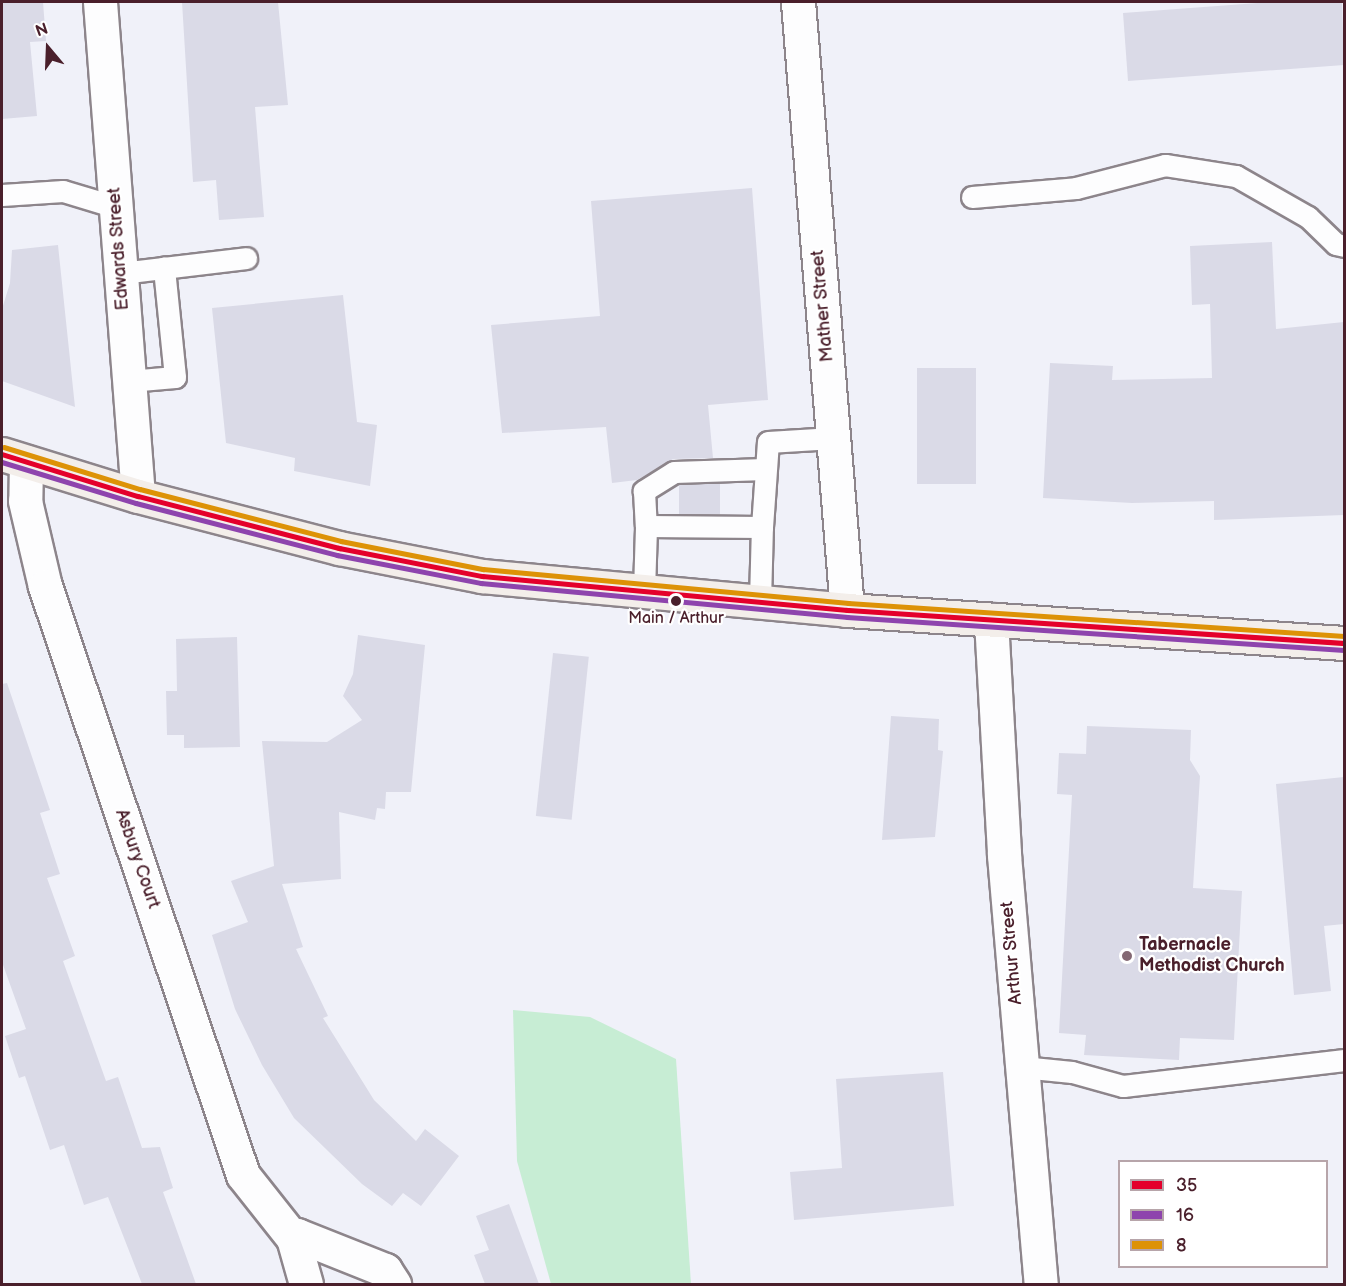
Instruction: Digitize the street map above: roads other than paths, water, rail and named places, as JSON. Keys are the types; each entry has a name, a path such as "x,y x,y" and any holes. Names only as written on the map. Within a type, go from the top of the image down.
{"main road":[{"path":"14,458 138,496 339,548 482,576 847,610 1344,643"}],"street":[{"name":"Edwards Street","path":"100,2 138,496"},
{"name":"Mather Street","path":"798,2 847,610"},
{"name":"Asbury Court","path":"14,458 45,586 239,1164 243,1175 292,1238"},
{"name":"Arthur Street","path":"991,620 1004,855 1041,1284"},
{"path":"306,1284 292,1238 297,1235 385,1270 394,1284"}],"lane":[{"path":"972,197 1076,188 1164,165 1236,176 1253,183 1308,217 1336,244 1344,246"},
{"path":"2,195 63,191 116,207"},
{"path":"121,273 246,258"},
{"path":"129,381 174,377 164,268"},
{"path":"760,601 768,442 833,438"},
{"path":"644,591 646,526 644,491 674,472 765,470"},
{"path":"646,526 762,526"},
{"path":"1022,1067 1072,1072 1123,1086 1344,1060"}],"place":[{"name":"Main / Arthur","path":"676,601"},
{"name":"Tabernacle Methodist Church","path":"1127,956"}]}
